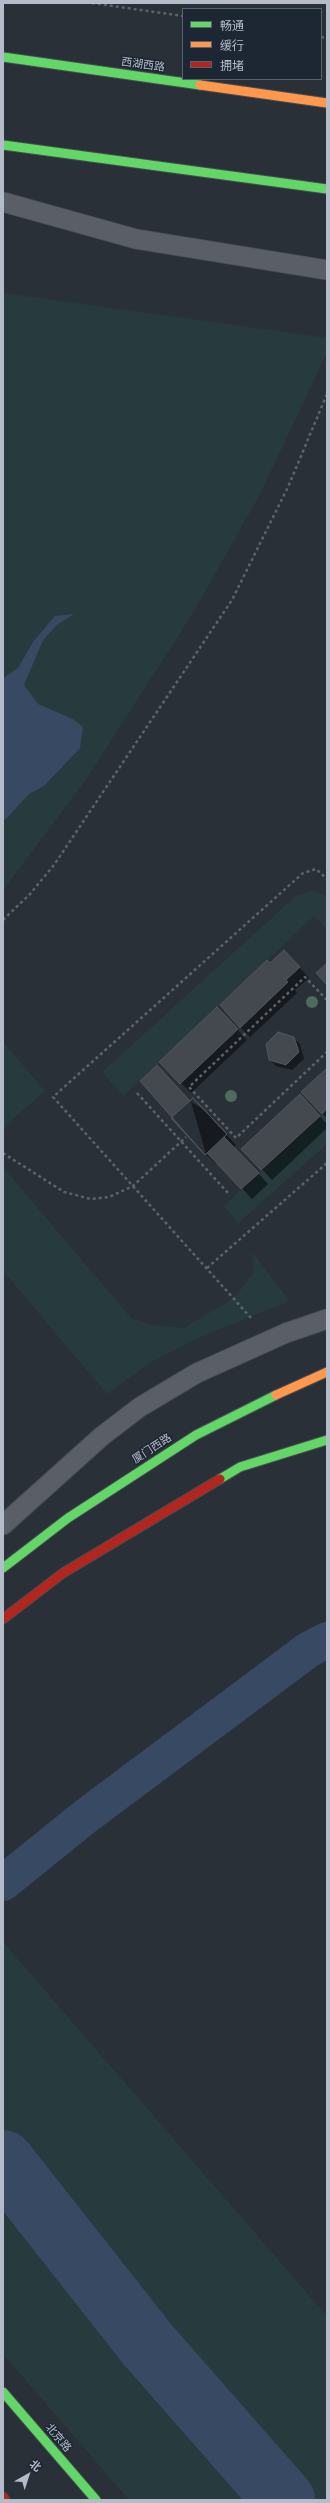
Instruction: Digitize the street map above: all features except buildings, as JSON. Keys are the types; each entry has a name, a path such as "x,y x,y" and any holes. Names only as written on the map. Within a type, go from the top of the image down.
{"main road":[{"name":"西湖西路","path":"3,57 327,103"},
{"path":"3,145 327,189"},
{"name":"厦门西路","path":"3,1568 68,1518 196,1435 297,1385 327,1372"},
{"path":"3,1619 63,1572 240,1467 327,1440"},
{"name":"北京路","path":"3,2392 96,2500"},
{"path":"3,2497 6,2500"}],"lane":[{"path":"3,202 136,239 327,270"},
{"path":"3,1525 102,1436 140,1407 197,1373 269,1341 327,1319"}],"path":[{"path":"92,3 182,16"},
{"path":"3,920 30,894 54,866 232,600 288,487 327,394"},
{"path":"269,1341 207,1268 53,1097 303,873 316,869 327,879"},
{"path":"327,1000 305,977 188,1087 211,1114 236,1138 327,1052"},
{"path":"137,1093 228,1192"},
{"path":"3,1153 64,1192 91,1199 109,1197 133,1186 186,1137"},
{"path":"207,1268 327,1163"}],"green space":[{"path":"3,293 327,338 327,353 259,496 193,613 87,778 3,890"},
{"path":"312,890 327,896 327,929 314,916 123,1096 102,1072 296,896"},
{"path":"3,1042 45,1091 13,1119 3,1132"},
{"path":"327,1109 327,1144 238,1223 224,1206"},
{"path":"3,1167 131,1318 152,1325 184,1328 234,1298 254,1272 252,1252 290,1301 196,1339 151,1362 107,1394 3,1271"},
{"path":"3,1942 327,2316 327,2500 129,2500 3,2354"}],"water":[{"path":"74,614 57,625 43,640 24,685 38,704 73,719 83,727 80,748 44,786 29,794 6,819 3,819 3,678 18,668 33,642 55,616"}],"waterway":[{"path":"3,1883 86,1816 308,1650 327,1640"},
{"path":"3,2161 148,2345 284,2500"}],"traffic: fast":[{"path":"3,57 200,85"},
{"path":"3,145 327,189"},
{"path":"3,1568 68,1518 196,1435 276,1395"},
{"path":"220,1479 240,1467 327,1440"},
{"path":"3,2392 96,2500"}],"traffic: slow":[{"path":"200,85 327,103"},
{"path":"276,1395 327,1372"}],"traffic: jam":[{"path":"3,1619 63,1573 220,1479"}]}
